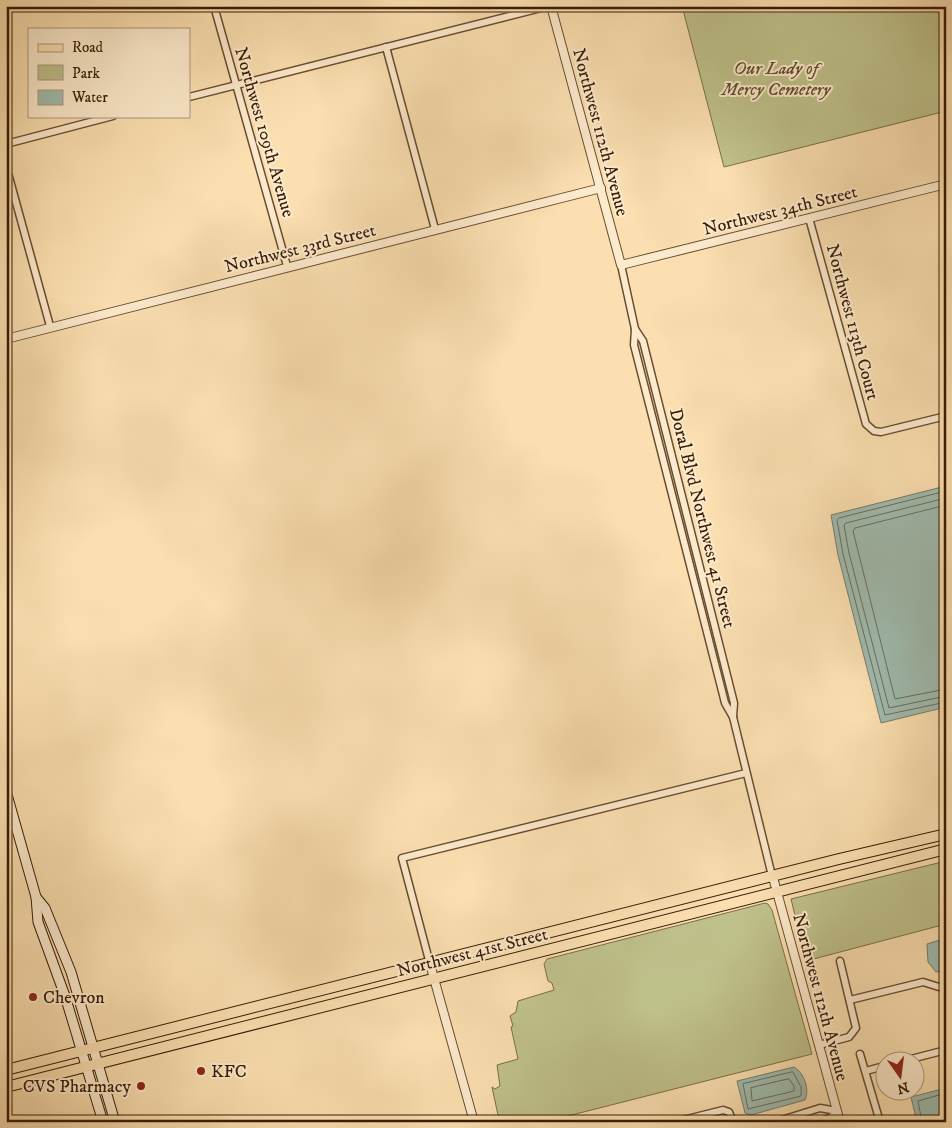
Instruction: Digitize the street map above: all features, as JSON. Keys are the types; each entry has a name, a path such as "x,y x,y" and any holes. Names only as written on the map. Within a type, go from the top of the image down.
{"main road":[{"path":"6,791 36,897 38,922 61,984 103,1122"},
{"name":"Northwest 41st Street","path":"6,1070 946,834"},
{"name":"Northwest 41st Street","path":"6,1087 946,849"},
{"path":"36,897 45,908 64,955 99,1063 115,1122"}],"street":[{"name":"Northwest 109th Avenue","path":"214,6 287,266"},
{"path":"190,97 550,6"},
{"name":"Northwest 112th Avenue","path":"550,6 621,265"},
{"path":"386,47 435,229"},
{"path":"6,144 104,118"},
{"path":"6,166 50,326"},
{"name":"Northwest 34th Street","path":"621,265 946,185"},
{"name":"Northwest 33rd Street","path":"6,338 601,188"},
{"name":"Northwest 113th Court","path":"809,218 864,419 868,426 874,431 883,432 946,416"},
{"name":"Doral Blvd Northwest 41 Street","path":"621,265 635,328 643,341 727,674 734,703 732,718 773,878"},
{"path":"474,1122 402,858 746,773"},
{"name":"Northwest 112th Avenue","path":"773,878 840,1122"},
{"path":"819,1045 853,1034 856,1026 840,961"},
{"path":"850,1000 923,982 939,987 946,986"},
{"path":"924,1056 946,1050"},
{"path":"860,1054 880,1122"},
{"path":"866,1071 874,1069"},
{"path":"776,1122 803,1115 820,1108 837,1111 830,1118 817,1122 814,1114"},
{"path":"803,1115 814,1114 823,1109"},
{"path":"675,1122 690,1120 720,1110 728,1111 733,1122"},
{"path":"803,1115 807,1122"}],"green space":[{"name":"Our Lady of Mercy Cemetery","path":"682,6 946,6 946,111 724,167"},
{"path":"946,861 946,924 806,961 791,899"},
{"path":"765,903 772,910 812,1054 544,1122 504,1122 503,1117 498,1115 492,1087 495,1089 500,1086 497,1065 518,1059 510,1016 516,1012 518,1001 554,990 552,983 548,981 544,964 547,959"}],"water":[{"path":"946,486 946,707 881,723 838,555 831,515"},
{"path":"946,938 946,957 943,960 942,971 936,972 928,962 927,944"},
{"path":"794,1067 801,1073 805,1082 807,1091 805,1100 751,1115 745,1113 737,1081"},
{"path":"946,1088 946,1122 917,1122 912,1100 924,1100 924,1094"}],"place":[{"name":"Chevron","path":"33,997"},
{"name":"KFC","path":"201,1071"},
{"name":"CVS Pharmacy","path":"141,1086"}]}
